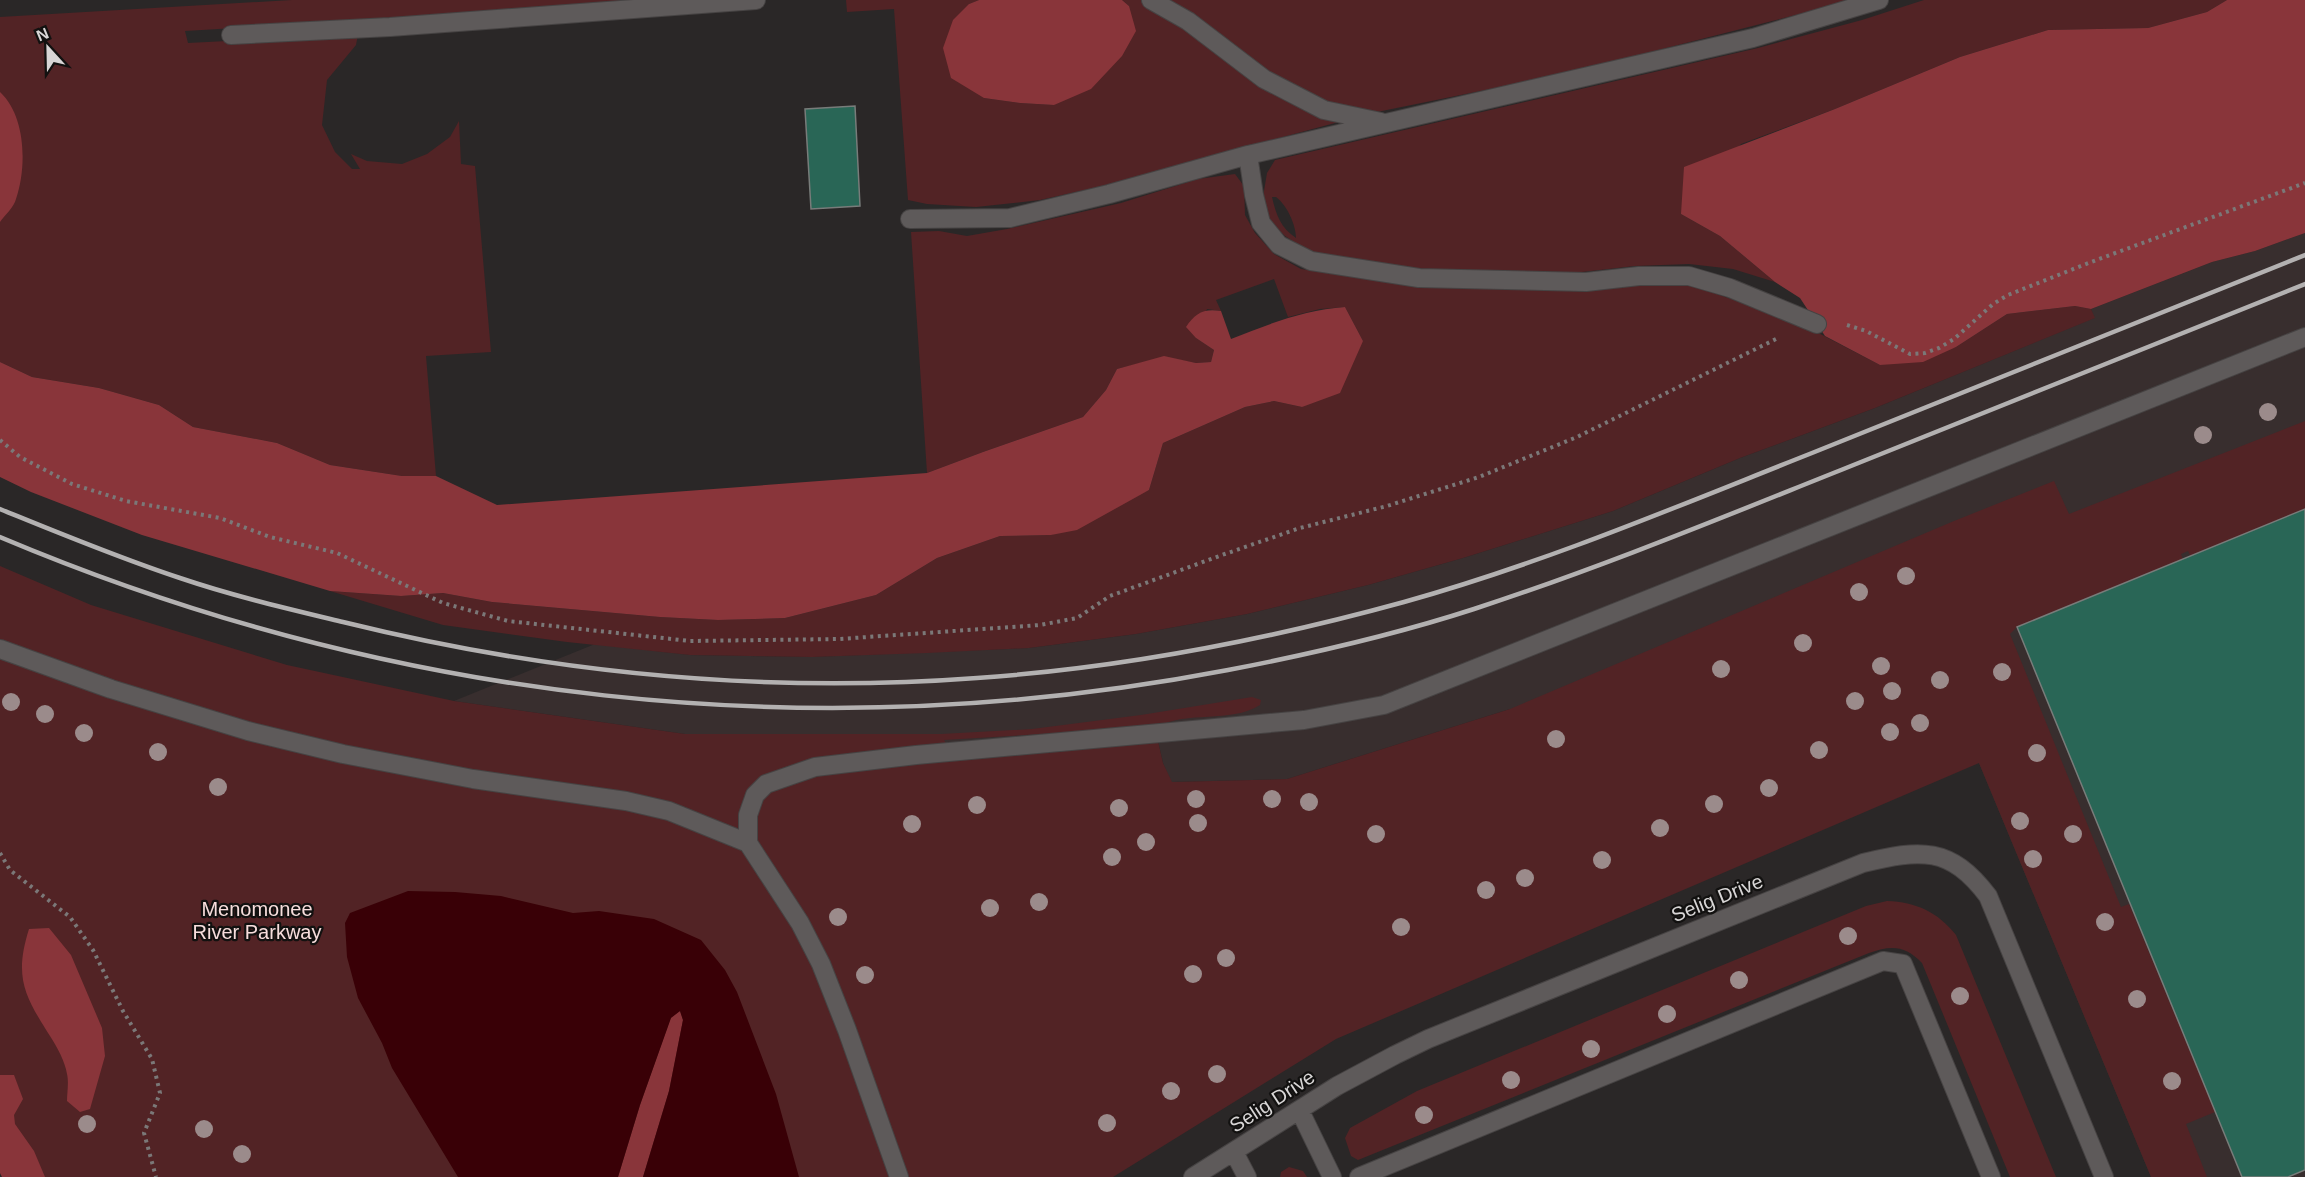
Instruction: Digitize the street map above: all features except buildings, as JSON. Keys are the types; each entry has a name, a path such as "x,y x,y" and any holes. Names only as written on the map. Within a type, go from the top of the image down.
{"street":[{"path":"231,35 390,27 756,0"},
{"path":"1151,0 1188,21 1264,79 1324,110 1385,123"},
{"path":"910,219 1010,218 1109,194 1248,155 1754,38 1879,0"},
{"path":"1248,155 1261,223 1279,245 1311,261 1419,278 1586,282 1640,276 1689,276 1730,288 1817,324"},
{"path":"899,1177 847,1030 820,964 800,923 748,843 748,815 755,795 766,784 815,767 905,756 1304,720 1384,705 2305,337"},
{"path":"0,649 111,689 248,731 343,754 473,779 637,803 669,811 748,843"},
{"name":"Selig Drive","path":"1193,1177 1366,1070 1428,1040 1863,863 1890,856 1914,854 1939,856 1957,864 1973,877 1988,896 2104,1177"},
{"path":"1359,1177 1883,961 1903,964 1991,1177"},
{"path":"1300,1111 1332,1177"},
{"path":"1234,1152 1247,1177"}],"path":[{"path":"0,440 20,457 72,484 126,501 220,518 270,537 338,553 443,603 508,621 690,641 839,639 1040,625 1077,618 1110,596 1139,584 1173,575 1300,528 1387,506 1479,477 1577,437 1771,341 1817,324 1840,323 1866,331 1910,354 1925,353 1954,339 1994,304 2008,295 2305,183"},
{"path":"0,853 10,870 70,917 77,926 105,971 123,1011 152,1059 160,1093 144,1133 156,1177"}],"shaded area":[{"path":"979,0 1122,0 1129,6 1136,31 1122,56 1091,89 1054,105 984,98 951,78 943,48 953,20 969,4"},
{"path":"2227,0 2305,0 2305,233 2255,251 2212,262 2091,309 2075,306 2007,314 1956,347 1923,362 1880,365 1825,336 1800,298 1775,282 1720,236 1681,214 1684,167 1835,109 1960,57 2048,30 2148,28 2207,12"},
{"path":"0,92 9,102 15,114 23,157 20,186 16,199 0,222"},
{"path":"2305,233 2305,1177 2151,1177 1979,763 1510,709 1287,779 1171,782 1163,763 1158,741 955,759 685,734 454,701 595,644 690,655 812,657 1029,648 1136,634 1247,614 1368,585 1613,511 1740,458 1875,408 2094,318 2091,309 2212,262 2255,251"},
{"path":"1345,307 1363,341 1340,393 1302,407 1274,401 1245,407 1163,443 1149,490 1077,530 1051,535 1000,536 937,558 876,595 785,618 718,620 660,617 492,602 443,593 401,596 330,591 142,535 31,492 0,477 0,362 32,377 99,388 159,405 193,427 277,443 330,465 402,476 436,476 497,505 927,473 1083,417 1106,390 1117,369 1164,356 1196,363 1211,362 1214,350 1196,338 1186,327 1200,313 1210,310 1221,311 1231,339 1301,314"},
{"path":"408,891 501,896 573,913 599,911 654,919 701,940 725,970 737,992 776,1094 799,1177 643,1177 669,1091 683,1020 680,1011 671,1018 640,1105 618,1177 458,1177 392,1068 382,1043 358,998 347,957 345,923 350,913"},
{"path":"49,928 71,955 102,1028 105,1056 90,1109 80,1112 67,1101 68,1080 64,1064 34,1009 24,985 22,960 29,929"},
{"path":"680,1011 683,1020 669,1091 643,1177 618,1177 671,1017"},
{"path":"0,1075 14,1075 23,1099 14,1115 15,1124 34,1151 45,1177 2,1177 0,1173"}],"green space":[{"path":"292,0 635,0 357,21 185,31 188,43 358,34 356,45 327,80 322,125 335,152 352,169 360,169 351,154 367,161 402,164 427,154 450,137 459,121 461,164 475,166 491,352 426,356 436,476 402,476 330,465 277,443 193,427 159,405 99,388 32,377 0,362 0,17"},
{"path":"846,0 979,0 969,4 984,98 1054,105 1129,6 1122,0 1855,0 1564,74 1372,113 1098,187 1040,200 976,207 927,204 908,200 894,9 847,12"},
{"path":"1924,0 2227,0 2207,12 2148,28 2048,30 1960,57 1835,109 1741,144 1681,214 1720,236 1775,282 1733,269 1689,264 1635,266 1582,272 1412,269 1313,254 1285,236 1269,220 1263,197 1267,173 1275,160 1758,48 1862,20","holes":["1272,197 1276,197 1290,216 1296,238 1286,230 1275,210"]},
{"path":"1235,174 1244,186 1245,215 1255,233 1274,254 1301,269 1421,286 1689,284 1801,324 1880,365 1956,347 2007,314 2075,306 2091,309 2095,318 1875,408 1740,458 1613,511 1368,585 1247,614 1136,634 1029,648 927,653 812,657 690,655 567,642 443,625 330,591 401,596 443,593 492,602 660,617 718,620 785,618 876,595 937,558 1000,536 1051,535 1149,490 1163,443 1245,407 1274,401 1302,407 1363,341 1345,307 1320,309 1288,317 1274,279 1216,300 1221,311 1207,309 1196,338 1214,350 1211,362 1196,363 1164,357 1117,369 1106,390 1083,417 927,473 911,232 939,231 967,236 1007,229 1121,203 1198,179"},
{"name":"Menomonee River Parkway","path":"2305,421 2305,509 2191,557 2188,551 2181,554 2183,560 2017,627 2010,634 2121,907 2129,904 2215,1112 2186,1124 2207,1177 2151,1177 1979,763 1336,1039 1113,1177 2,1177 0,1173 0,566 91,605 287,665 454,701 685,734 941,734 1032,729 1141,715 1252,697 1261,700 1260,705 1248,711 1222,716 1182,719 1157,727 944,740 955,759 1158,741 1163,763 1172,782 1287,779 1510,709 2054,481 2069,514"},
{"path":"1887,901 1917,906 1926,910 1942,920 1956,935 2056,1177 2010,1177 1922,963 1910,953 1897,948 1869,953 1358,1160 1351,1156 1345,1138 1350,1128 1417,1091 1866,906"},
{"path":"1289,1167 1303,1171 1307,1177 1280,1177 1281,1172"}],"railway":[{"path":"0,509 134,562 220,591 421,640 500,655 658,675 738,681 897,682 1031,673 1139,660 1246,640 1352,616 1508,570 1661,513 2305,255"},
{"path":"0,537 148,593 298,639 450,673 604,695 759,707 915,706 1072,694 1228,670 1290,657 1383,636 1474,609 1661,542 2305,284"}]}
